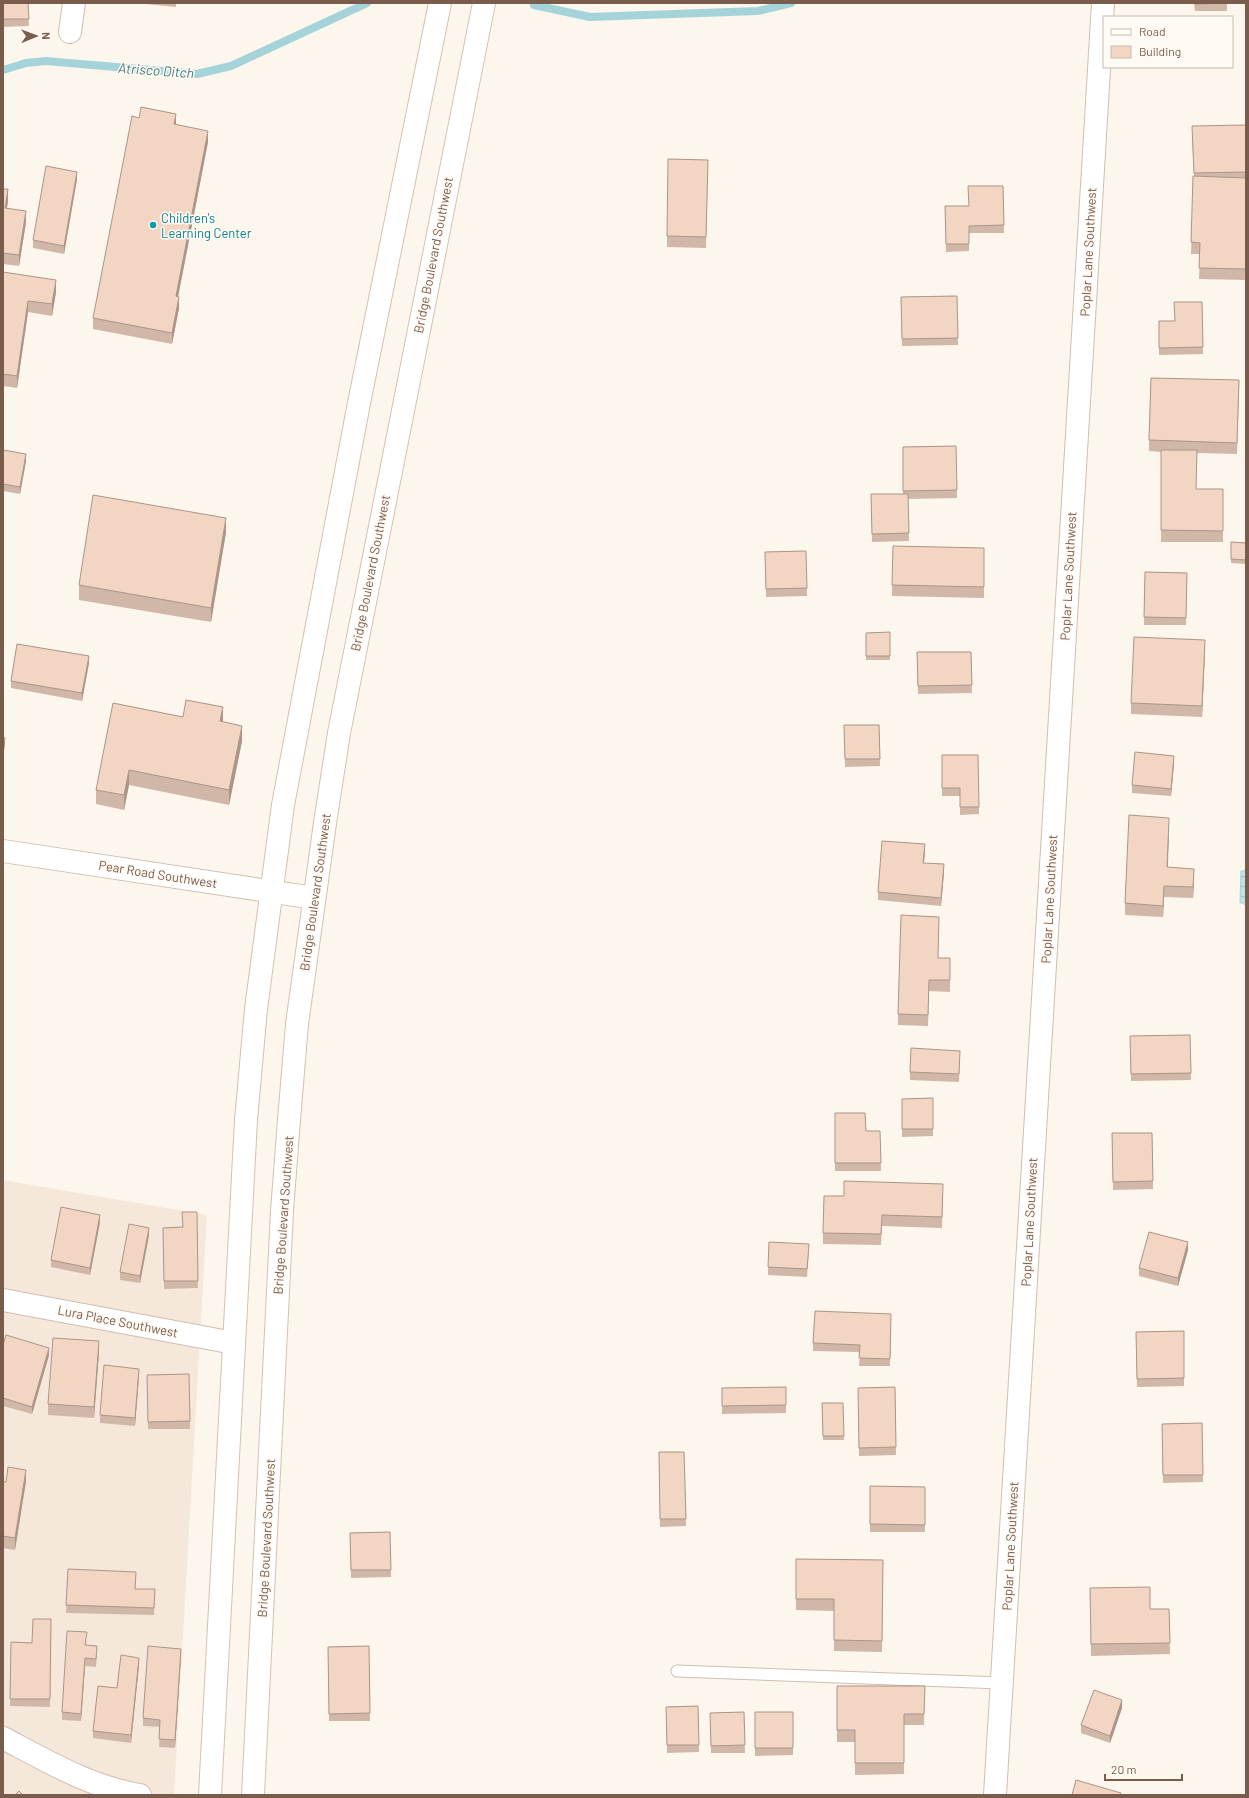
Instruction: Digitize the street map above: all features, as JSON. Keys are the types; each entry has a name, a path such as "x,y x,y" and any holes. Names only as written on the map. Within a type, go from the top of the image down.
{"main road":[{"path":"70,32 74,3"},
{"path":"210,1795 246,1120 256,1009 271,891 283,805 312,647 440,3"},
{"name":"Bridge Boulevard Southwest","path":"253,1795 282,1211 298,1024 314,898 332,778 352,662 484,3"},
{"name":"Poplar Lane Southwest","path":"995,1795 1103,3"},
{"name":"Pear Road Southwest","path":"3,851 314,898"},
{"name":"Lura Place Southwest","path":"3,1300 234,1343"},
{"path":"3,1738 95,1784 121,1792 140,1795"}],"lane":[{"path":"677,1671 1002,1683"}],"shaded area":[{"path":"3,1180 207,1215 174,1795 3,1795"}],"water":[{"path":"1246,868 1246,906 1243,903 1240,903 1241,871 1244,871"}],"building":[{"path":"3,3 28,3 29,19 3,19"},
{"path":"1195,3 1227,3 1195,4"},
{"name":"Children's Learning Center","path":"141,107 176,114 174,124 208,131 176,296 179,297 172,333 93,318 132,116 139,118"},
{"path":"1246,125 1246,172 1194,173 1192,126"},
{"path":"668,159 708,160 706,237 667,236"},
{"path":"46,166 77,172 64,246 33,240"},
{"path":"1193,176 1246,178 1246,269 1199,268 1200,243 1191,242"},
{"path":"968,186 1003,186 1004,225 969,226 969,244 946,244 945,206 969,206"},
{"path":"3,189 8,189 5,208 26,211 19,255 3,253"},
{"path":"3,272 56,280 52,304 28,301 17,376 3,374"},
{"path":"957,296 958,338 902,339 901,297"},
{"path":"1174,302 1202,302 1203,347 1159,348 1159,321 1175,321"},
{"path":"1151,378 1239,380 1237,443 1149,440"},
{"path":"956,446 957,490 903,491 903,447"},
{"path":"3,450 26,454 20,487 3,484"},
{"path":"1161,450 1197,450 1196,489 1223,489 1223,531 1161,530"},
{"path":"871,494 908,494 909,533 872,534"},
{"path":"93,495 226,518 211,608 79,585"},
{"path":"1231,542 1246,543 1246,560 1231,559"},
{"path":"893,546 984,548 984,587 892,585"},
{"path":"806,551 807,588 766,589 765,552"},
{"path":"1145,572 1187,573 1186,618 1144,617"},
{"path":"890,632 890,656 866,656 866,633"},
{"path":"1134,637 1205,640 1202,706 1131,703"},
{"path":"17,644 89,656 82,693 11,681"},
{"path":"917,652 971,652 972,685 918,686"},
{"path":"186,700 223,707 220,721 242,726 229,790 129,770 124,795 96,790 113,703 183,717"},
{"path":"844,725 879,725 880,759 845,759"},
{"path":"3,737 5,738 3,748"},
{"path":"1135,752 1174,756 1171,789 1132,785"},
{"path":"942,755 978,755 979,807 960,807 960,788 942,788"},
{"path":"1129,815 1169,818 1167,867 1194,869 1193,887 1164,886 1163,906 1125,903"},
{"path":"882,841 925,844 923,863 944,864 941,898 878,892"},
{"path":"901,915 939,917 938,958 950,958 950,980 929,980 928,1015 898,1014"},
{"path":"1190,1035 1191,1073 1131,1074 1130,1036"},
{"path":"911,1048 960,1051 959,1074 910,1072"},
{"path":"933,1098 933,1129 902,1129 902,1099"},
{"path":"835,1113 865,1113 866,1131 880,1131 881,1163 835,1163"},
{"path":"1112,1133 1152,1133 1153,1181 1113,1182"},
{"path":"844,1181 943,1184 942,1217 882,1215 881,1234 823,1233 824,1196 844,1196"},
{"path":"61,1207 100,1215 90,1268 51,1260"},
{"path":"182,1212 197,1212 198,1281 164,1281 163,1228 183,1227"},
{"path":"129,1224 149,1228 140,1276 120,1272"},
{"path":"1149,1232 1188,1242 1178,1278 1139,1268"},
{"path":"769,1242 809,1244 807,1269 768,1267"},
{"path":"815,1311 891,1314 890,1359 859,1358 860,1345 813,1343"},
{"path":"1184,1331 1184,1378 1137,1379 1136,1332"},
{"path":"6,1335 49,1348 32,1407 3,1398 3,1345"},
{"path":"53,1338 99,1341 94,1407 48,1404"},
{"path":"104,1365 139,1369 135,1418 100,1415"},
{"path":"189,1374 190,1421 148,1422 147,1375"},
{"path":"786,1387 786,1405 722,1406 722,1388"},
{"path":"895,1387 896,1447 859,1448 858,1388"},
{"path":"822,1403 843,1403 844,1436 823,1436"},
{"path":"1202,1423 1203,1475 1163,1475 1162,1424"},
{"path":"659,1452 684,1452 686,1519 660,1519"},
{"path":"8,1467 26,1470 15,1538 3,1536 3,1482 6,1482"},
{"path":"870,1486 925,1487 925,1525 870,1524"},
{"path":"390,1532 391,1570 351,1570 350,1533"},
{"path":"796,1559 883,1560 882,1641 834,1640 834,1599 796,1599"},
{"path":"68,1569 136,1572 135,1589 155,1589 154,1608 66,1605"},
{"path":"1150,1587 1150,1609 1169,1609 1170,1643 1091,1644 1090,1588"},
{"path":"33,1619 51,1619 50,1699 10,1699 11,1642 32,1643"},
{"path":"67,1631 87,1632 85,1645 97,1646 96,1659 85,1658 81,1714 62,1712"},
{"path":"148,1646 181,1649 175,1740 159,1739 160,1720 143,1718"},
{"path":"369,1646 370,1713 329,1714 328,1647"},
{"path":"121,1655 139,1658 131,1735 93,1731 98,1686 117,1688"},
{"path":"837,1686 925,1686 924,1714 904,1714 904,1763 855,1763 855,1730 837,1730"},
{"path":"1094,1690 1122,1700 1110,1736 1081,1725"},
{"path":"698,1706 699,1745 667,1745 666,1707"},
{"path":"744,1712 745,1745 711,1746 710,1713"},
{"path":"755,1712 793,1712 793,1748 755,1748"},
{"path":"1076,1780 1121,1793 1120,1795 1072,1795"},
{"path":"19,1791 23,1795 15,1795"}],"waterway":[{"name":"Atrisco Ditch","path":"3,70 26,63 46,61 197,74 231,66 367,3"},
{"name":"Atrisco Ditch","path":"534,5 590,17 758,11 791,3"}],"place":[{"name":"Children's Learning Center","path":"153,225"}]}
